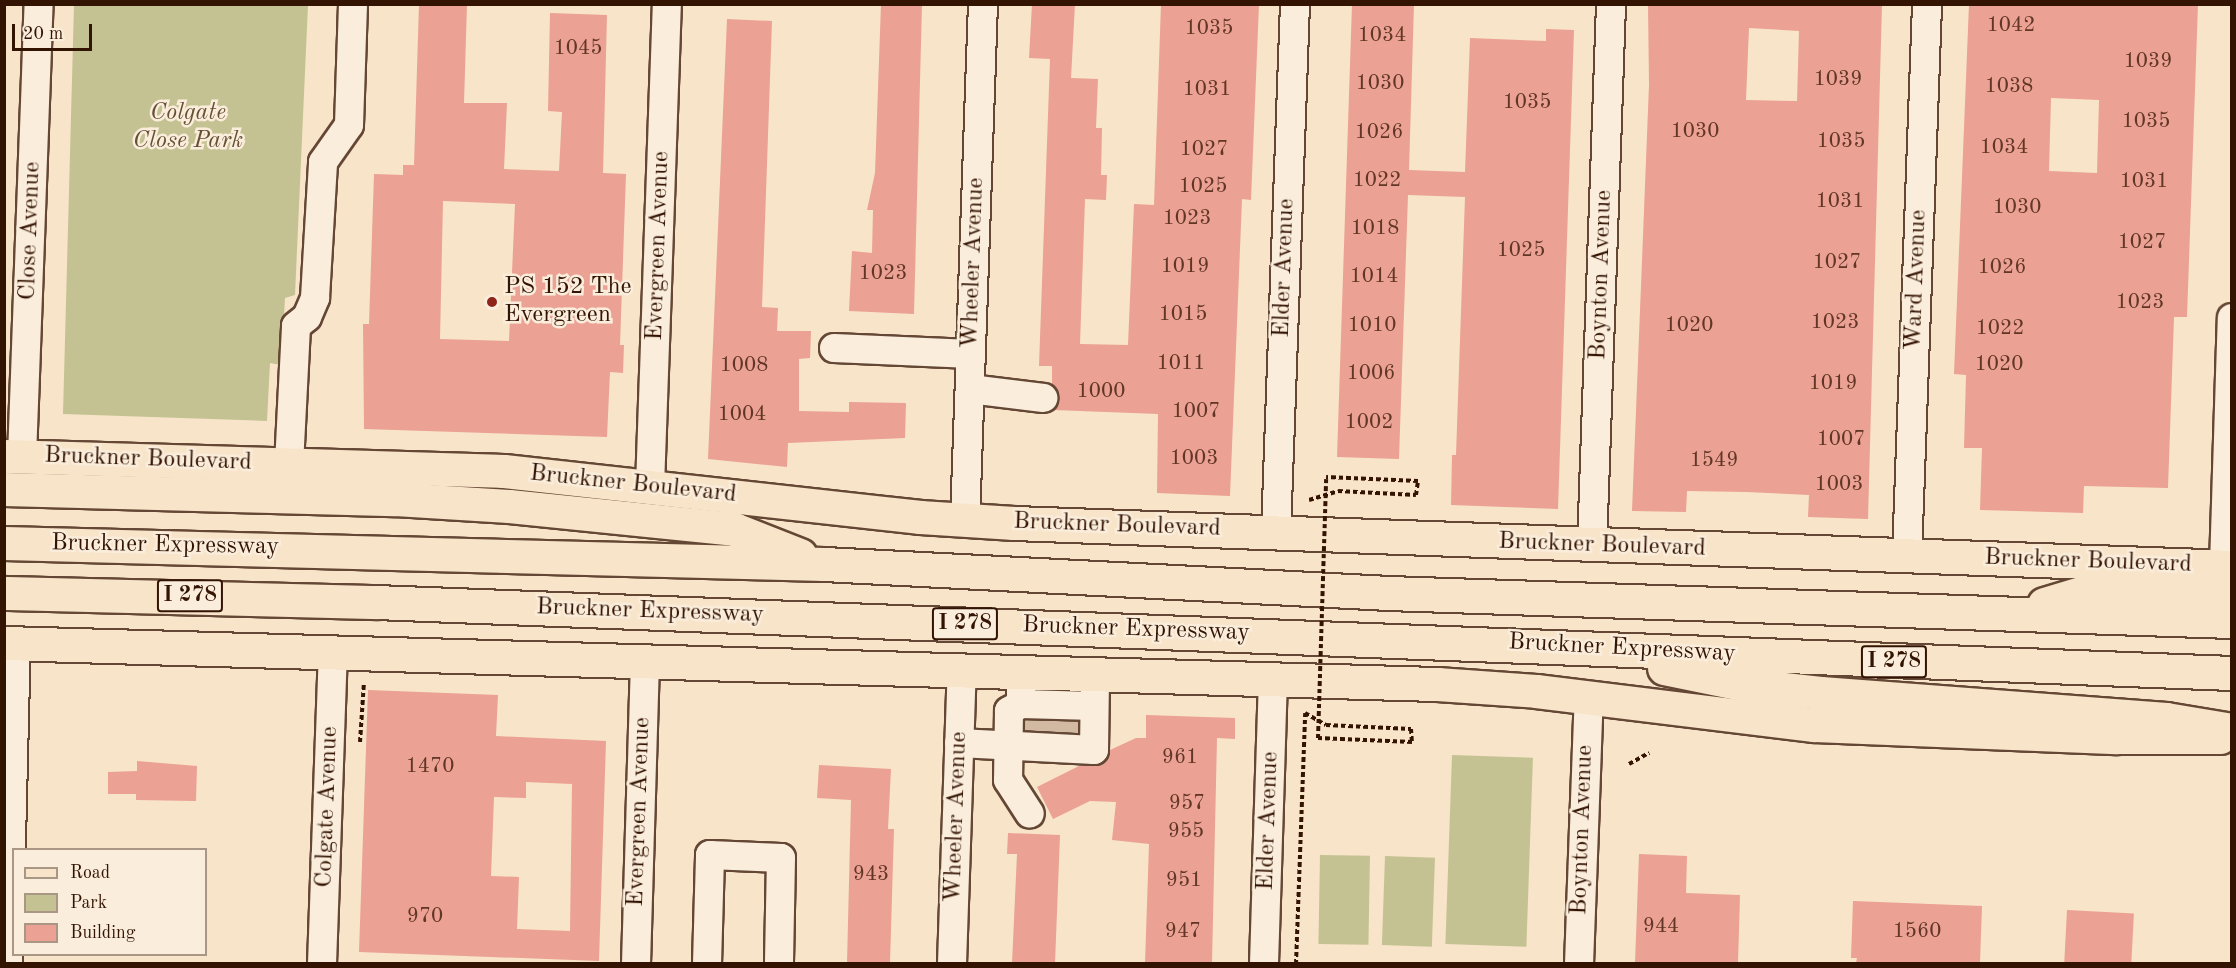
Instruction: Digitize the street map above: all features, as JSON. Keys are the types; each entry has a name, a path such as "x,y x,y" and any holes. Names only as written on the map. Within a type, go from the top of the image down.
{"main road":[{"name":"Bruckner Boulevard","path":"13,457 504,471 965,521 1907,556 2229,575"},
{"path":"4,489 395,499 509,506 734,529 824,564"},
{"name":"Bruckner Expressway","path":"4,543 374,550 824,564 1388,593 2018,611 2232,621"},
{"path":"2018,611 2101,587 2229,575"},
{"name":"Bruckner Expressway","path":"4,593 375,602 1556,645 2232,673"},
{"path":"10,643 962,670 1051,716 1095,674 1469,686 1589,696 1814,724 2117,737 2232,737"},
{"path":"1556,645 1747,685 1894,701 2166,719 2232,730"}],"street":[{"name":"Close Avenue","path":"13,457 39,4"},
{"path":"289,465 296,326 307,317 315,298 323,162 349,124 353,4"},
{"name":"Evergreen Avenue","path":"650,487 667,4"},
{"name":"Wheeler Avenue","path":"965,521 983,4"},
{"name":"Elder Avenue","path":"1276,532 1295,4"},
{"name":"Boynton Avenue","path":"1592,546 1611,4"},
{"name":"Ward Avenue","path":"1907,556 1927,4"},
{"path":"2229,575 2232,318"},
{"path":"834,348 971,354"},
{"path":"970,389 1043,398"},
{"path":"8,963 10,643"},
{"name":"Colgate Avenue","path":"322,963 333,651"},
{"name":"Evergreen Avenue","path":"636,963 645,660"},
{"name":"Wheeler Avenue","path":"952,963 962,670"},
{"path":"959,743 1006,745 1051,716 1095,674"},
{"name":"Elder Avenue","path":"1264,963 1273,679"},
{"name":"Boynton Avenue","path":"1579,963 1589,696"},
{"path":"1030,814 1008,780 1006,745 1009,711 1051,716"},
{"path":"707,963 710,855 781,858 779,963"}],"path":[{"path":"1296,963 1305,713 1326,725 1411,729 1412,742 1318,738 1326,477 1418,481 1416,495 1338,491 1309,500"},
{"path":"1629,764 1648,753"}],"green space":[{"name":"Colgate Close Park","path":"74,5 308,5 295,295 285,298 281,365 270,363 267,421 63,414"},
{"path":"1452,755 1533,758 1526,947 1445,944"},
{"path":"1320,855 1370,856 1368,945 1318,944"},
{"path":"1385,856 1435,858 1432,947 1382,945"}],"building":[{"name":"PS 152 The Evergreen","path":"419,4 467,4 464,103 507,103 504,169 559,171 562,112 548,111 550,13 607,15 603,173 626,174 620,345 624,345 623,373 610,372 607,437 364,429 363,324 369,324 374,174 403,175 403,165 414,165","holes":["443,201 515,204 509,341 440,339"]},
{"path":"881,4 922,4 914,314 849,311 852,251 872,253 873,210 867,210 875,173"},
{"path":"1032,4 1075,4 1071,78 1098,79 1096,128 1102,128 1101,175 1107,175 1106,200 1085,199 1080,344 1128,345 1134,204 1154,205 1161,4 1259,4 1251,200 1242,199 1230,496 1157,493 1158,414 1054,410 1059,399 1052,384 1052,366 1039,366 1050,59 1029,58"},
{"path":"1352,4 1414,4 1409,170 1465,172 1470,38 1546,41 1546,29 1574,30 1558,509 1451,505 1452,455 1456,455 1465,197 1408,195 1399,459 1337,457"},
{"path":"1648,4 1882,4 1868,519 1808,517 1809,495 1746,492 1687,491 1686,512 1632,511 1649,85","holes":["1749,28 1799,31 1797,101 1746,100"]},
{"path":"1969,4 2198,4 2187,317 2174,317 2168,488 2084,486 2083,513 1980,510 1982,448 1964,448 1966,375 1954,374","holes":["2051,98 2099,100 2097,173 2049,171"]},
{"path":"727,19 772,21 762,307 778,308 777,331 811,331 810,358 799,359 799,411 849,412 849,402 906,403 905,438 788,443 787,467 708,459"},
{"path":"368,690 498,695 496,736 606,741 599,961 359,952","holes":["526,782 572,784 570,931 517,929 519,877 491,876 494,797 526,798"]},
{"path":"1146,715 1235,718 1235,739 1217,738 1212,963 1145,963 1149,844 1112,840 1116,802 1090,801 1053,819 1037,787 1079,766 1101,765 1110,750 1136,738 1146,738"},
{"path":"1025,721 1078,722 1078,733 1025,730"},
{"path":"137,761 197,766 196,801 136,800 136,794 108,794 108,772 137,771"},
{"path":"819,765 891,769 888,829 894,829 890,963 847,963 851,800 817,798"},
{"path":"1008,833 1060,835 1055,963 1012,963 1017,854 1007,854"},
{"path":"1639,854 1687,856 1686,893 1740,895 1738,963 1635,963"},
{"path":"1853,901 1982,906 1980,962 1856,963 1857,958 1851,958"},
{"path":"2067,910 2134,914 2131,964 2064,963"}],"tunnel":[{"path":"1039,734 1040,710"},
{"path":"1067,735 1068,711"}],"place":[{"name":"PS 152 The Evergreen","path":"492,302"}]}
